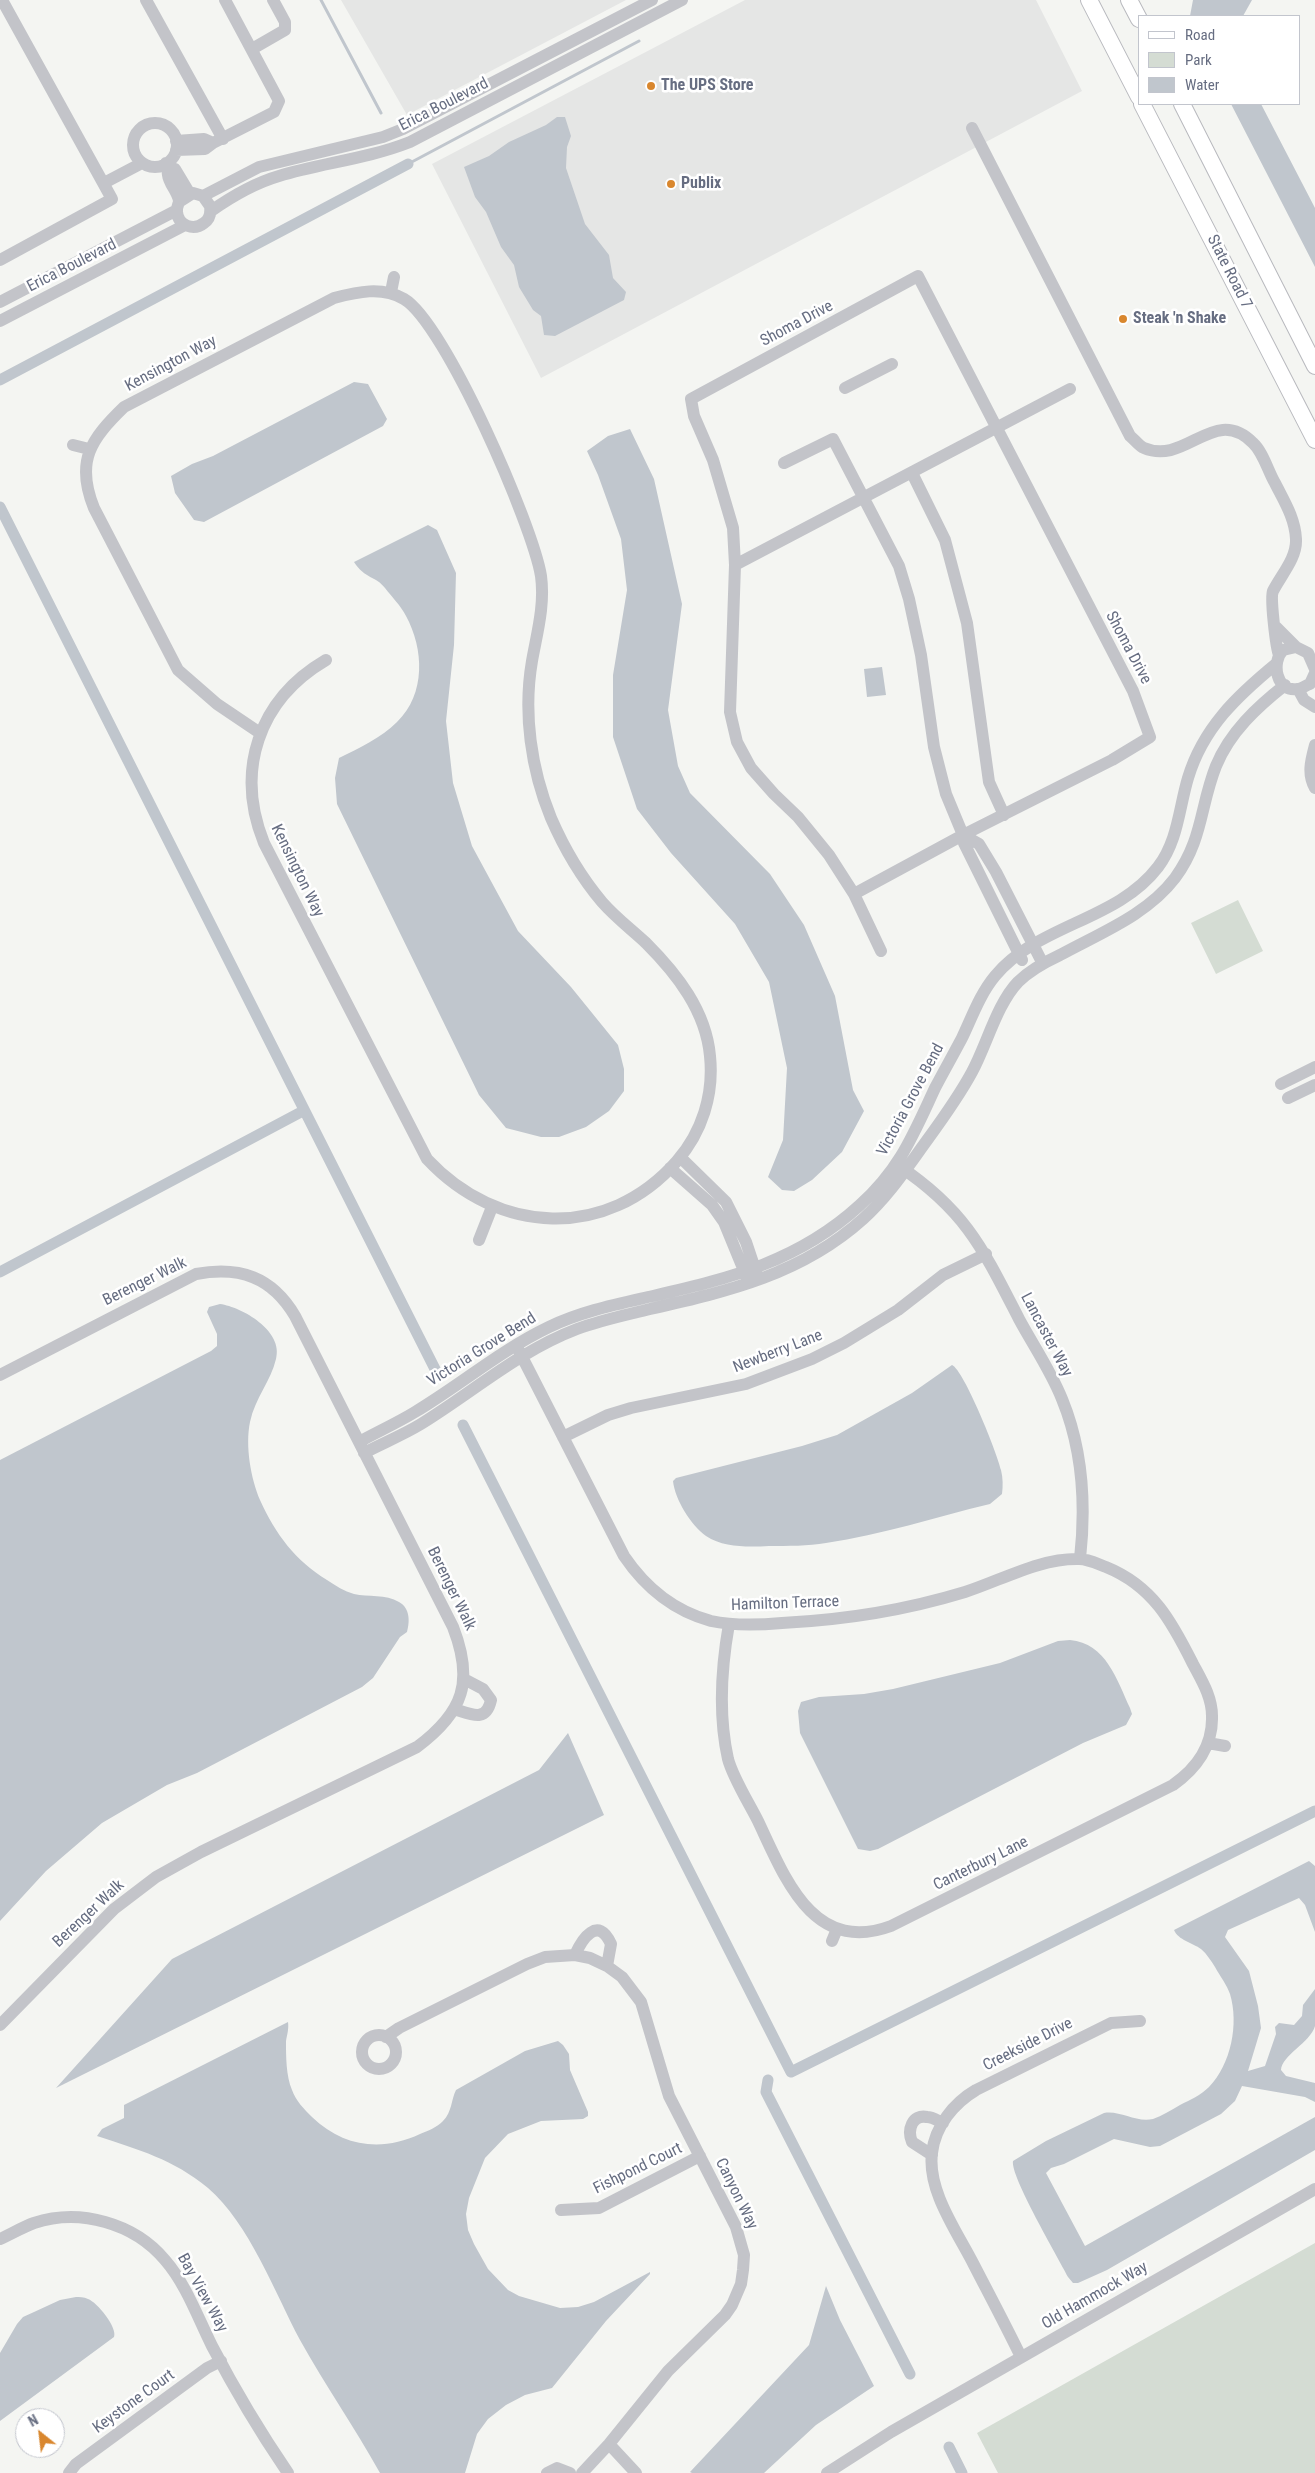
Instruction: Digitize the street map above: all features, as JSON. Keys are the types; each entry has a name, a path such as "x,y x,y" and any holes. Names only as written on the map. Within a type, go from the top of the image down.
{"main road":[{"path":"1089,0 1138,95"},
{"path":"1129,0 1138,17"},
{"name":"State Road 7","path":"1143,105 1315,440"},
{"path":"1183,105 1315,366"}],"street":[{"path":"0,260 112,199 2,0"},
{"path":"146,0 218,141"},
{"path":"176,145 205,149 274,112 279,101 225,0"},
{"path":"252,49 285,30 285,22 273,0"},
{"name":"Erica Boulevard","path":"203,196 259,167 383,136 403,129 652,0"},
{"name":"Erica Boulevard","path":"211,211 237,195 279,176 391,150 410,142 682,0"},
{"path":"190,194 175,169 168,166 156,167 142,163 137,158 134,144 138,131 144,126 158,124 171,130 176,145 168,166 168,174 178,205 178,217 185,225 190,227 202,226 209,217 210,206 203,196 190,194"},
{"path":"972,128 1130,436 1142,448 1158,452 1177,449 1214,430 1231,429 1255,444 1294,520 1296,534 1295,552 1272,593 1271,608 1276,627 1277,674 1286,685 1310,679"},
{"path":"104,183 142,163"},
{"path":"178,205 190,194"},
{"name":"Erica Boulevard","path":"0,302 178,205"},
{"name":"Erica Boulevard","path":"0,321 185,225"},
{"path":"391,292 394,276"},
{"name":"Shoma Drive","path":"854,894 963,835 1112,760 1150,738 1133,691 918,276 691,399 694,416 713,460 733,528 735,565 730,712 737,742 751,768 798,817 828,854 854,894 881,951"},
{"name":"Kensington Way","path":"362,291 391,292 408,301 422,313 453,365 500,461 538,560 542,598 532,664 529,721 538,778 557,832 586,881 604,904 665,964 683,987 702,1020 710,1057 709,1094 698,1130 680,1157 647,1190 630,1200 592,1214 572,1218 545,1218 511,1213 492,1207 457,1187 427,1159 264,842 252,807 250,788 251,770 260,733 217,704 178,670 94,508 86,482 89,449 102,428 124,407 334,298 362,291"},
{"path":"845,388 892,364"},
{"path":"735,565 1070,389"},
{"path":"784,463 832,439 899,566 909,599 921,655 934,747 946,794 963,835 964,843 1028,972"},
{"path":"73,444 89,449"},
{"path":"912,473 945,540 967,623 989,782 1004,815"},
{"path":"1276,627 1305,648 1312,658 1310,679 1304,700 1315,707"},
{"path":"1277,659 1283,650 1305,648"},
{"name":"Victoria Grove Bend","path":"901,1168 911,1142 984,992 995,976 1019,955 1033,946 1121,901 1136,890 1157,868 1170,845 1178,823 1187,780 1195,756 1206,736 1225,710 1277,659"},
{"path":"260,733 268,718 289,689 326,660"},
{"path":"1310,679 1315,697"},
{"name":"Victoria Grove Bend","path":"361,1447 414,1412 518,1351 550,1327 602,1308 721,1280 752,1276 837,1224 901,1168 951,1109 993,1028 1000,1009 1012,989 1028,972 1129,918 1146,907 1172,881 1192,849 1211,782 1222,754 1244,723 1286,685"},
{"path":"1315,745 1310,762 1310,780 1315,788"},
{"path":"963,835 979,844 996,872 1043,964"},
{"path":"1281,1084 1315,1067"},
{"path":"1288,1098 1315,1085"},
{"path":"680,1157 726,1202 746,1242 752,1276"},
{"path":"670,1168 712,1205 724,1222 752,1276"},
{"name":"Lancaster Way","path":"901,1168 948,1205 986,1254 1062,1398 1082,1477 1083,1532 1080,1559"},
{"path":"479,1240 492,1207"},
{"name":"Newberry Lane","path":"563,1437 608,1415 630,1408 746,1384 812,1359 844,1343 898,1310 943,1275 986,1254"},
{"name":"Berenger Walk","path":"0,1375 181,1280 196,1274 229,1270 263,1282 287,1302 453,1627 462,1650 464,1679 454,1709 438,1732 417,1746 201,1852 156,1877 114,1909 0,2025"},
{"name":"Hamilton Terrace","path":"518,1351 624,1556 634,1571 661,1597 677,1607 711,1621 729,1624 809,1622 888,1611 966,1591 1041,1565 1080,1559"},
{"name":"Canterbury Lane","path":"729,1624 724,1651 721,1707 729,1762 761,1828 803,1905 824,1923 837,1929 850,1932 878,1930 994,1876 1172,1785 1194,1767 1208,1743 1212,1715 1206,1688 1166,1613 1128,1578 1113,1570 1080,1559"},
{"path":"454,1709 475,1715 483,1714 489,1709 491,1700 487,1692 464,1679"},
{"path":"1208,1743 1225,1746"},
{"path":"832,1942 837,1929"},
{"path":"575,1956 586,1934 598,1931 604,1934 611,1944 607,1966"},
{"name":"Canyon Way","path":"386,2037 399,2028 527,1964 545,1957 575,1956 590,1958 607,1966 622,1977 641,2002 664,2084 740,2238 744,2254 741,2284 725,2315 668,2370 609,2444 582,2473"},
{"name":"Creekside Drive","path":"1022,2357 942,2202 933,2173 932,2155 943,2122 957,2104 976,2090 1111,2023 1140,2021"},
{"path":"932,2155 912,2142 909,2130 911,2124 921,2117 943,2122"},
{"name":"Fishpond Court","path":"561,2210 600,2208 700,2156"},
{"name":"Old Hammock Way","path":"827,2473 891,2432 1315,2189"},
{"name":"Bay View Way","path":"0,2239 35,2223 68,2218 88,2218 120,2226 136,2235 165,2259 184,2290 252,2419 288,2473"},
{"name":"Keystone Court","path":"70,2473 84,2459 207,2368 221,2361"},
{"name":"Old Hammock Way","path":"842,2473 891,2432"},
{"path":"609,2444 636,2473"},
{"path":"547,2473 557,2468 562,2468 570,2473"}],"shaded area":[{"path":"341,0 626,0 407,115"},
{"path":"745,0 1036,0 1082,91 541,378 432,164"}],"green space":[{"path":"1238,900 1263,951 1216,974 1191,923"},
{"path":"1315,2243 1315,2473 998,2473 977,2433"}],"water":[{"path":"1193,0 1252,0 1244,15 1190,15"},
{"path":"1232,105 1262,105 1315,208 1315,267"},
{"path":"557,117 565,117 571,136 567,147 566,168 585,224 609,255 613,278 626,292 624,300 555,336 544,335 541,316 533,310 519,287 514,265 501,247 486,212 475,197 464,167 489,156 509,142 546,125"},
{"path":"354,382 368,384 387,419 383,426 204,522 194,520 175,493 171,476"},
{"path":"630,429 654,479 682,604 668,710 678,766 690,793 770,874 804,925 835,996 853,1090 864,1111 842,1152 812,1180 794,1191 782,1190 768,1177 783,1140 787,1068 769,982 735,924 671,853 637,809 613,737 613,675 627,590 621,539 598,475 587,451 608,436"},
{"path":"428,525 437,530 456,573 454,645 446,721 453,783 472,846 518,931 571,987 618,1045 624,1069 624,1091 609,1111 586,1127 559,1137 541,1137 506,1128 479,1095 337,804 335,778 339,758 377,738 397,722 413,698 419,671 416,643 404,612 382,584 362,572 354,562"},
{"path":"882,667 886,695 867,697 864,669"},
{"path":"220,1304 239,1310 259,1322 274,1339 277,1349 271,1375 252,1413 248,1441 254,1482 266,1513 288,1546 305,1564 316,1572 343,1590 354,1594 394,1599 403,1605 408,1615 409,1624 407,1632 400,1637 373,1678 362,1687 197,1773 167,1785 102,1823 46,1871 0,1921 0,1460 211,1351 217,1346 217,1334 207,1312 209,1307"},
{"path":"952,1365 972,1396 994,1448 1001,1470 1002,1494 990,1504 847,1540 819,1544 753,1547 729,1545 706,1536 695,1525 680,1504 674,1488 673,1481 676,1478 802,1446 837,1435 912,1393"},
{"path":"1070,1640 1093,1648 1109,1665 1132,1714 1126,1725 1083,1743 878,1849 870,1851 858,1849 800,1733 798,1711 801,1702 819,1697 864,1694 893,1689 1000,1663 1058,1641"},
{"path":"568,1733 604,1815 56,2088 172,1959 539,1770"},
{"path":"1309,1861 1315,1866 1315,1932 1305,1905 1299,1898 1228,1930 1225,1937 1249,1971 1258,2006 1261,2028 1248,2071 1265,2066 1276,2034 1275,2027 1279,2023 1294,2025 1302,2016 1303,2005 1315,1989 1315,2026 1308,2038 1286,2059 1281,2070 1286,2076 1315,2083 1315,2102 1305,2097 1242,2086 1235,2101 1221,2114 1160,2146 1150,2147 1114,2139 1064,2164 1051,2168 1046,2173 1085,2246 1315,2117 1315,2150 1107,2270 1078,2283 1073,2283 1026,2199 1014,2169 1013,2161 1046,2141 1104,2113 1116,2113 1147,2120 1153,2119 1195,2097 1209,2087 1217,2078 1228,2055 1233,2031 1233,2006 1227,1987 1212,1962 1201,1949 1186,1941 1174,1930"},
{"path":"288,2022 286,2041 287,2066 290,2084 300,2105 324,2127 337,2135 363,2144 391,2143 406,2140 435,2127 448,2114 456,2090 525,2051 558,2041 569,2054 570,2070 588,2116 583,2119 541,2121 508,2134 485,2158 469,2198 466,2214 468,2230 488,2269 508,2290 519,2296 560,2308 578,2307 594,2302 650,2272 650,2274 606,2321 552,2388 525,2395 506,2405 488,2419 477,2434 465,2473 380,2473 300,2340 249,2239 223,2203 195,2178 169,2162 97,2136 102,2129 124,2118 124,2105"},
{"path":"826,2286 840,2320 874,2386 816,2425 764,2473 690,2472 809,2345"},
{"path":"83,2297 92,2301 110,2322 114,2337 18,2408 15,2408 0,2421 0,2353 23,2317 60,2300"}],"waterway":[{"path":"321,0 381,113"},
{"path":"408,164 639,41"},
{"path":"0,380 408,164"},
{"path":"0,507 436,1371"},
{"path":"0,1272 303,1111"},
{"path":"463,1425 791,2072 1315,1811"},
{"path":"768,2080 766,2092 910,2374"},
{"path":"949,2447 962,2473"}],"place":[{"name":"The UPS Store","path":"651,86"},
{"name":"Publix","path":"671,184"},
{"name":"Steak 'n Shake","path":"1123,319"}]}
